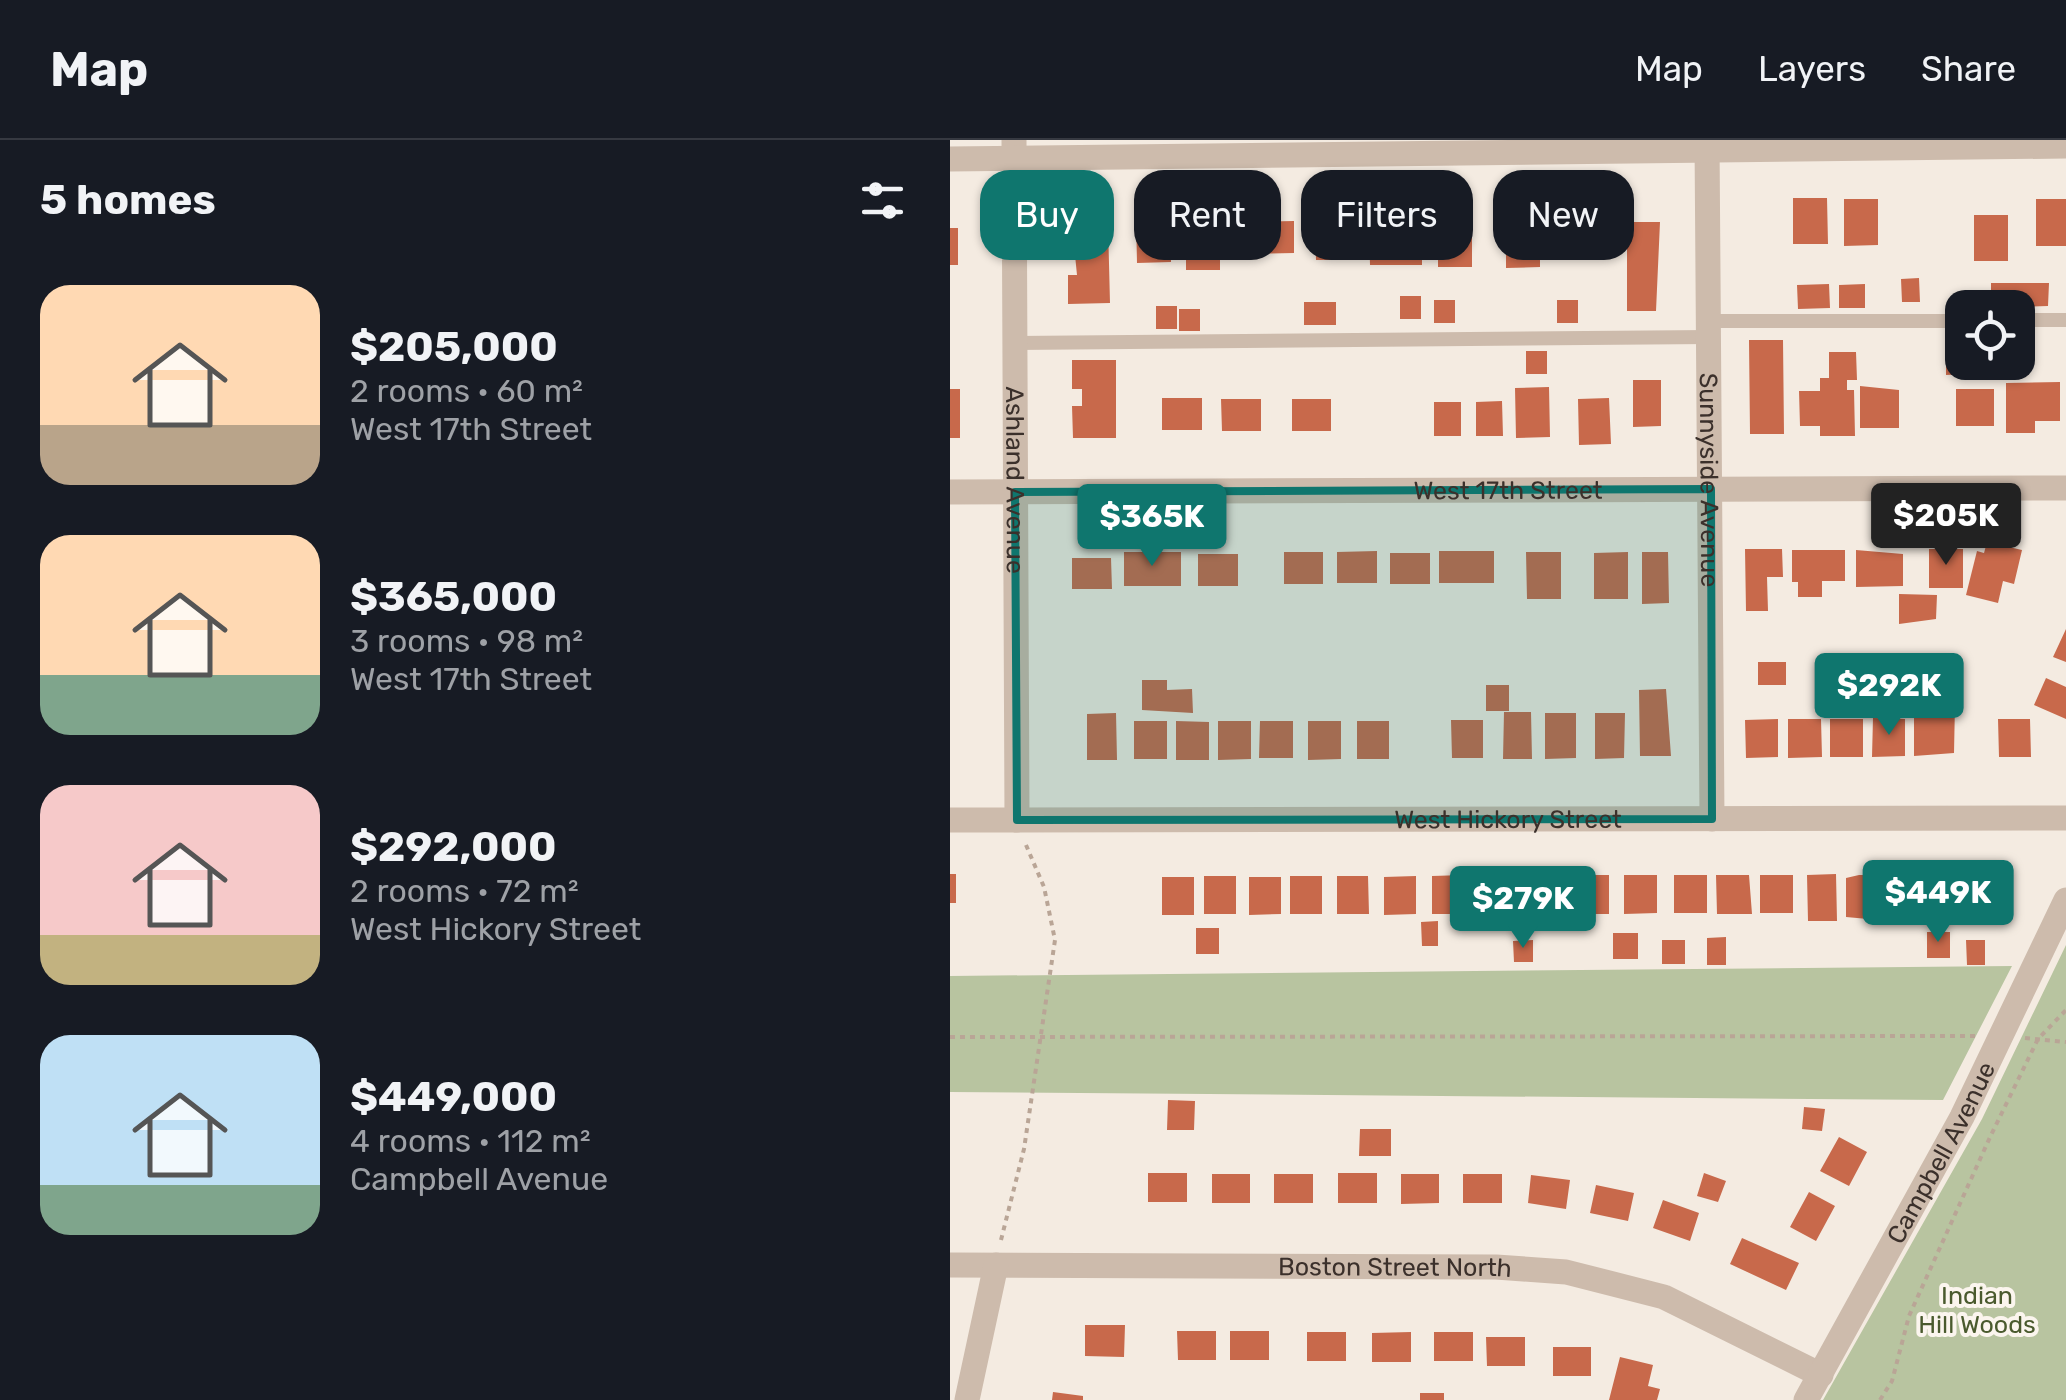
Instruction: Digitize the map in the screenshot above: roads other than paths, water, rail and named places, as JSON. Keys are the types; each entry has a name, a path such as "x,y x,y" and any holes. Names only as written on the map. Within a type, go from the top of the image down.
{"street":[{"path":"950,159 1014,150 1707,144 2066,146"},
{"name":"Sunnyside Avenue","path":"1707,144 1712,819"},
{"name":"Ashland Avenue","path":"1014,150 1017,820"},
{"name":"West 17th Street","path":"950,492 2066,488"},
{"name":"West Hickory Street","path":"950,820 2066,818"},
{"name":"Campbell Avenue","path":"1806,1400 1962,1116 2066,900"},
{"name":"Boston Street North","path":"950,1265 1496,1267 1566,1272 1664,1298 1821,1375"},
{"path":"967,1400 996,1265"}],"lane":[{"path":"2035,320 2066,320"},
{"path":"1014,343 1945,321"}],"park label":[{"name":"Indian Hill Woods","path":"1977,1310"}]}
